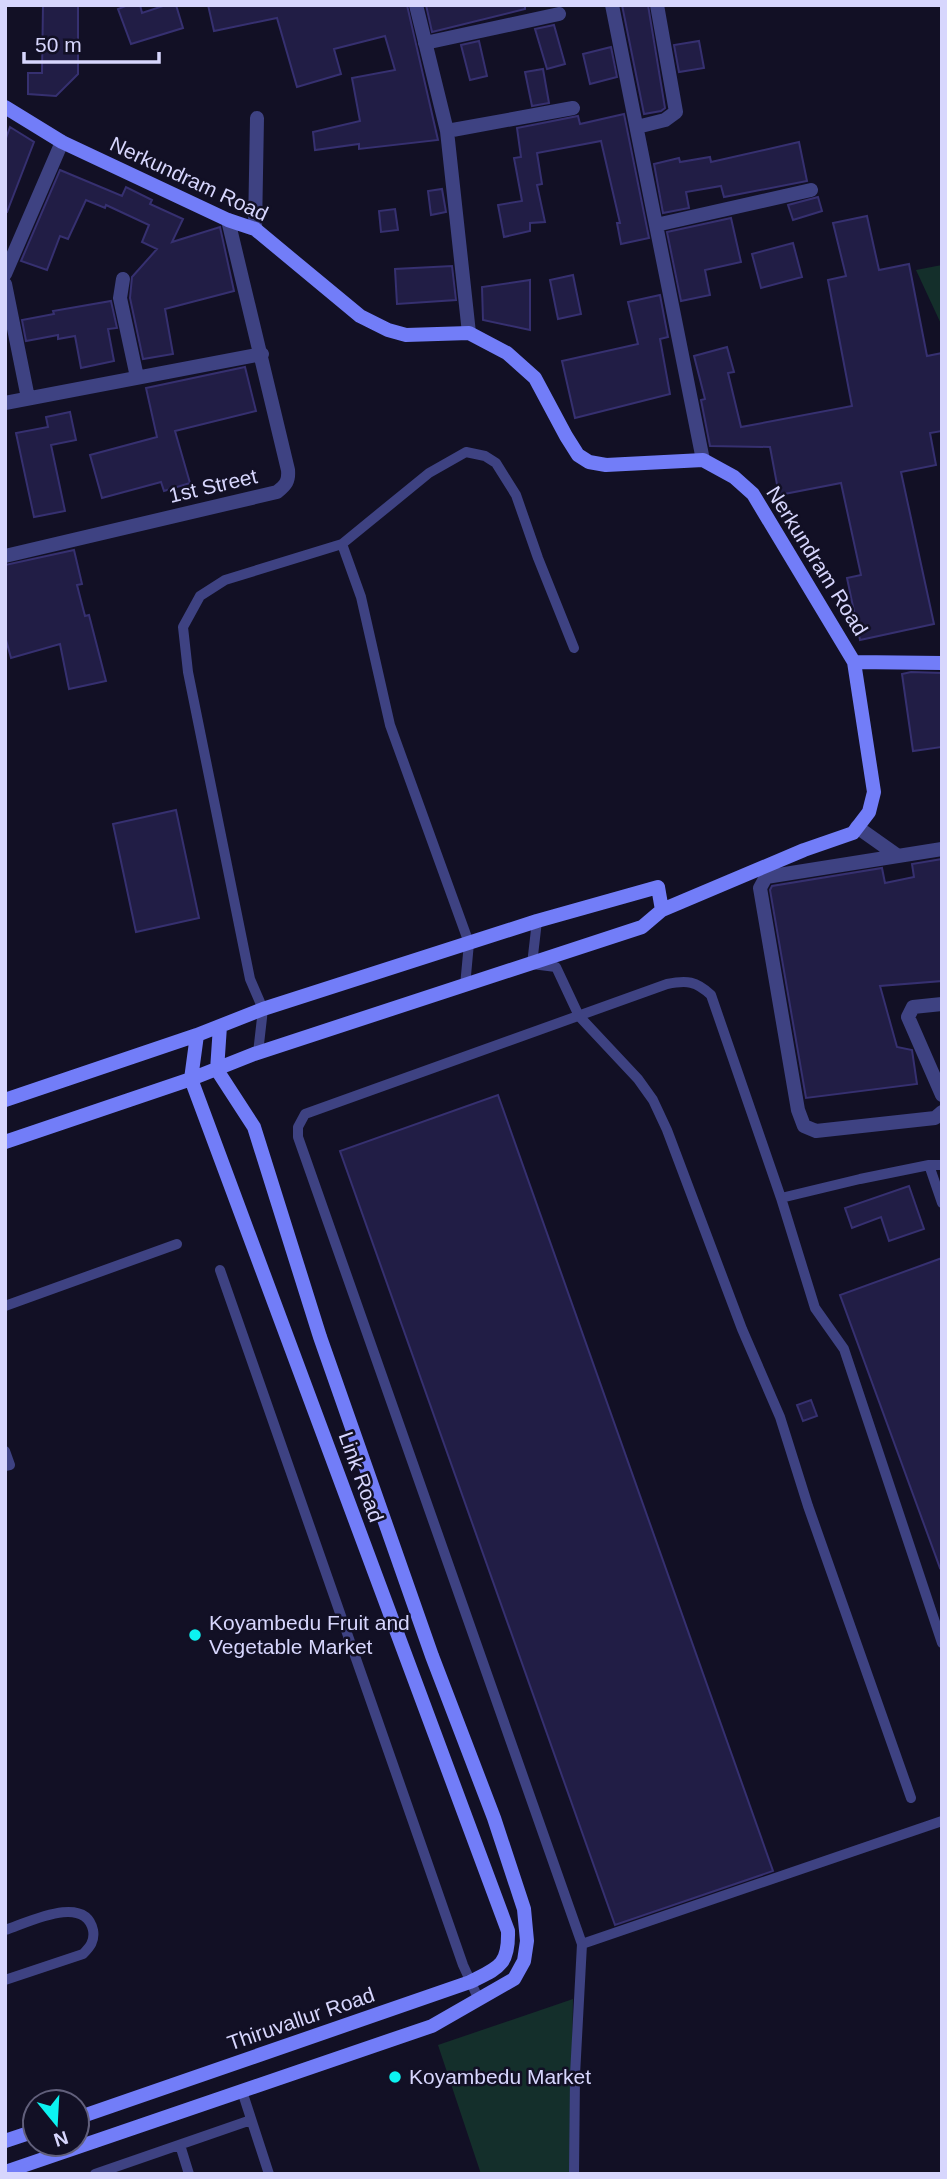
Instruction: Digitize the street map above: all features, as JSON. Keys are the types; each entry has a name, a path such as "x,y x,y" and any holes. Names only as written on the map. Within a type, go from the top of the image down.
{"street":[{"path":"416,5 447,131 469,333"},
{"path":"612,5 703,460"},
{"path":"638,127 672,117 677,109 657,5"},
{"path":"425,43 559,15"},
{"name":"Nerkundram Road","path":"5,107 62,142 228,220 255,229 360,316 388,330 406,335 469,333 507,353 535,378 578,455 589,462 606,465 703,460 734,477 753,494 854,662 942,663"},
{"path":"447,131 573,108"},
{"path":"255,229 257,118"},
{"path":"5,274 62,142"},
{"path":"656,225 811,190"},
{"name":"1st Street","path":"5,556 277,492 285,486 289,479 288,470 228,220"},
{"path":"122,279 120,298 137,377"},
{"path":"5,284 28,398"},
{"path":"5,403 262,354"},
{"path":"5,1142 217,1070 258,1053 642,927 662,910 804,850 853,833 869,812 874,792 854,662"},
{"path":"857,827 898,856"},
{"path":"942,849 766,877 760,888 798,1110 804,1126 816,1131 935,1118 942,1112"},
{"path":"804,850 810,869"},
{"path":"5,1100 197,1035 263,1009 537,921 658,887 662,910"},
{"path":"942,1004 913,1007 908,1017 942,1095"},
{"path":"5,2172 432,2026 514,1979 524,1961 527,1941 524,1909 494,1818 432,1656 320,1336 254,1127 217,1070 220,1026"},
{"name":"Link Road","path":"197,1035 191,1079 508,1931"},
{"name":"Thiruvallur Road","path":"91,2113 470,1982 496,1970 503,1963 507,1954 508,1931"}],"lane":[{"path":"258,1053 263,1009 247,966 188,672 183,627 201,596 225,580 342,544 429,473 466,452 485,456 496,463 516,495 574,648"},
{"path":"342,544 361,597 390,725 469,943 465,986"},
{"path":"537,921 533,964 556,967 579,1016 638,1079 653,1100 667,1130 742,1329 780,1417 812,1519 911,1798"},
{"path":"574,2174 575,2075 583,1944 303,1150 298,1127 305,1114 667,984 689,981 699,984 711,995 816,1308 844,1349 942,1643"},
{"path":"781,1198 929,1165 942,1165"},
{"path":"929,1165 942,1203"},
{"path":"5,1306 177,1244"},
{"path":"220,1270 470,1982 479,2000"},
{"path":"5,1451 10,1465 5,1466"},
{"path":"583,1944 942,1821"},
{"path":"5,1930 58,1913 74,1911 84,1914 90,1921 93,1939 91,1946 83,1954 5,1980"},
{"path":"242,2091 269,2174"},
{"path":"96,2174 118,2170 251,2120"},
{"path":"180,2145 189,2174"}],"green space":[{"path":"942,265 942,326 916,270"},
{"path":"573,1999 570,2174 481,2174 438,2045"}],"building":[{"path":"43,5 78,5 78,74 56,96 28,94 28,73 42,73"},
{"path":"128,5 140,5 142,13 166,5 176,5 183,28 131,44 118,9"},
{"path":"208,5 407,5 438,140 359,149 359,144 315,150 313,132 360,121 352,78 395,70 385,36 334,49 341,74 297,87 277,18 214,31"},
{"path":"426,5 525,5 525,9 432,32"},
{"path":"622,5 648,5 665,108 661,111 644,114"},
{"path":"554,25 565,64 547,69 535,29"},
{"path":"479,41 487,76 470,80 461,45"},
{"path":"699,41 704,68 679,72 674,45"},
{"path":"611,47 617,77 590,84 583,54"},
{"path":"543,69 549,103 532,106 525,72"},
{"path":"624,114 649,238 621,244 617,223 620,223 601,141 537,153 542,184 537,185 545,222 530,223 530,231 504,237 498,205 522,201 514,158 521,157 517,128 578,116 580,124"},
{"path":"10,127 34,142 5,212 5,141"},
{"path":"799,142 807,181 724,197 721,186 686,192 689,208 663,213 654,164 679,158 680,162 710,157 711,162"},
{"path":"60,170 122,196 126,187 152,200 150,204 183,219 172,242 220,227 234,291 165,309 173,354 143,359 130,298 132,277 157,249 142,242 149,225 106,205 105,208 86,200 68,239 60,236 47,270 21,261"},
{"path":"442,189 446,212 431,215 428,191"},
{"path":"818,197 822,211 793,220 788,205"},
{"path":"395,209 398,230 381,232 379,211"},
{"path":"867,216 879,270 909,264 927,356 942,353 942,431 930,433 936,465 901,472 934,624 860,640 847,578 861,575 841,483 779,495 770,447 710,446 701,400 705,399 694,356 727,347 734,372 728,373 741,427 852,406 828,280 846,276 833,223"},
{"path":"731,218 741,262 705,270 710,295 681,301 667,232"},
{"path":"793,243 802,277 761,288 752,254"},
{"path":"452,266 456,300 397,304 395,269"},
{"path":"573,275 581,314 558,319 550,280"},
{"path":"530,280 530,330 483,320 482,287"},
{"path":"660,295 668,337 660,339 670,394 575,418 562,361 638,344 628,302"},
{"path":"111,301 117,328 108,329 114,361 81,368 75,336 58,339 58,335 26,341 22,320 54,314 53,311"},
{"path":"245,367 256,411 175,431 190,483 164,491 161,482 102,498 90,455 157,437 146,388"},
{"path":"70,412 76,440 51,445 65,511 34,517 16,433 48,427 46,417"},
{"path":"74,550 82,584 77,585 85,616 89,615 106,681 69,689 60,644 11,658 5,636 5,565"},
{"path":"942,673 942,747 913,751 902,674"},
{"path":"176,810 199,918 136,932 113,824"},
{"path":"942,859 942,981 880,986 897,1047 912,1050 917,1084 806,1098 770,890 772,886 882,868 885,883 914,877 912,864"},
{"path":"498,1095 773,1871 615,1925 340,1151"},
{"path":"909,1186 924,1229 889,1241 881,1217 852,1228 845,1208"},
{"path":"942,1258 942,1567 940,1568 840,1295"},
{"path":"811,1400 817,1416 803,1421 797,1405"}],"place":[{"name":"Koyambedu Fruit and Vegetable Market","path":"195,1635"},
{"name":"Koyambedu Market","path":"395,2077"}]}
